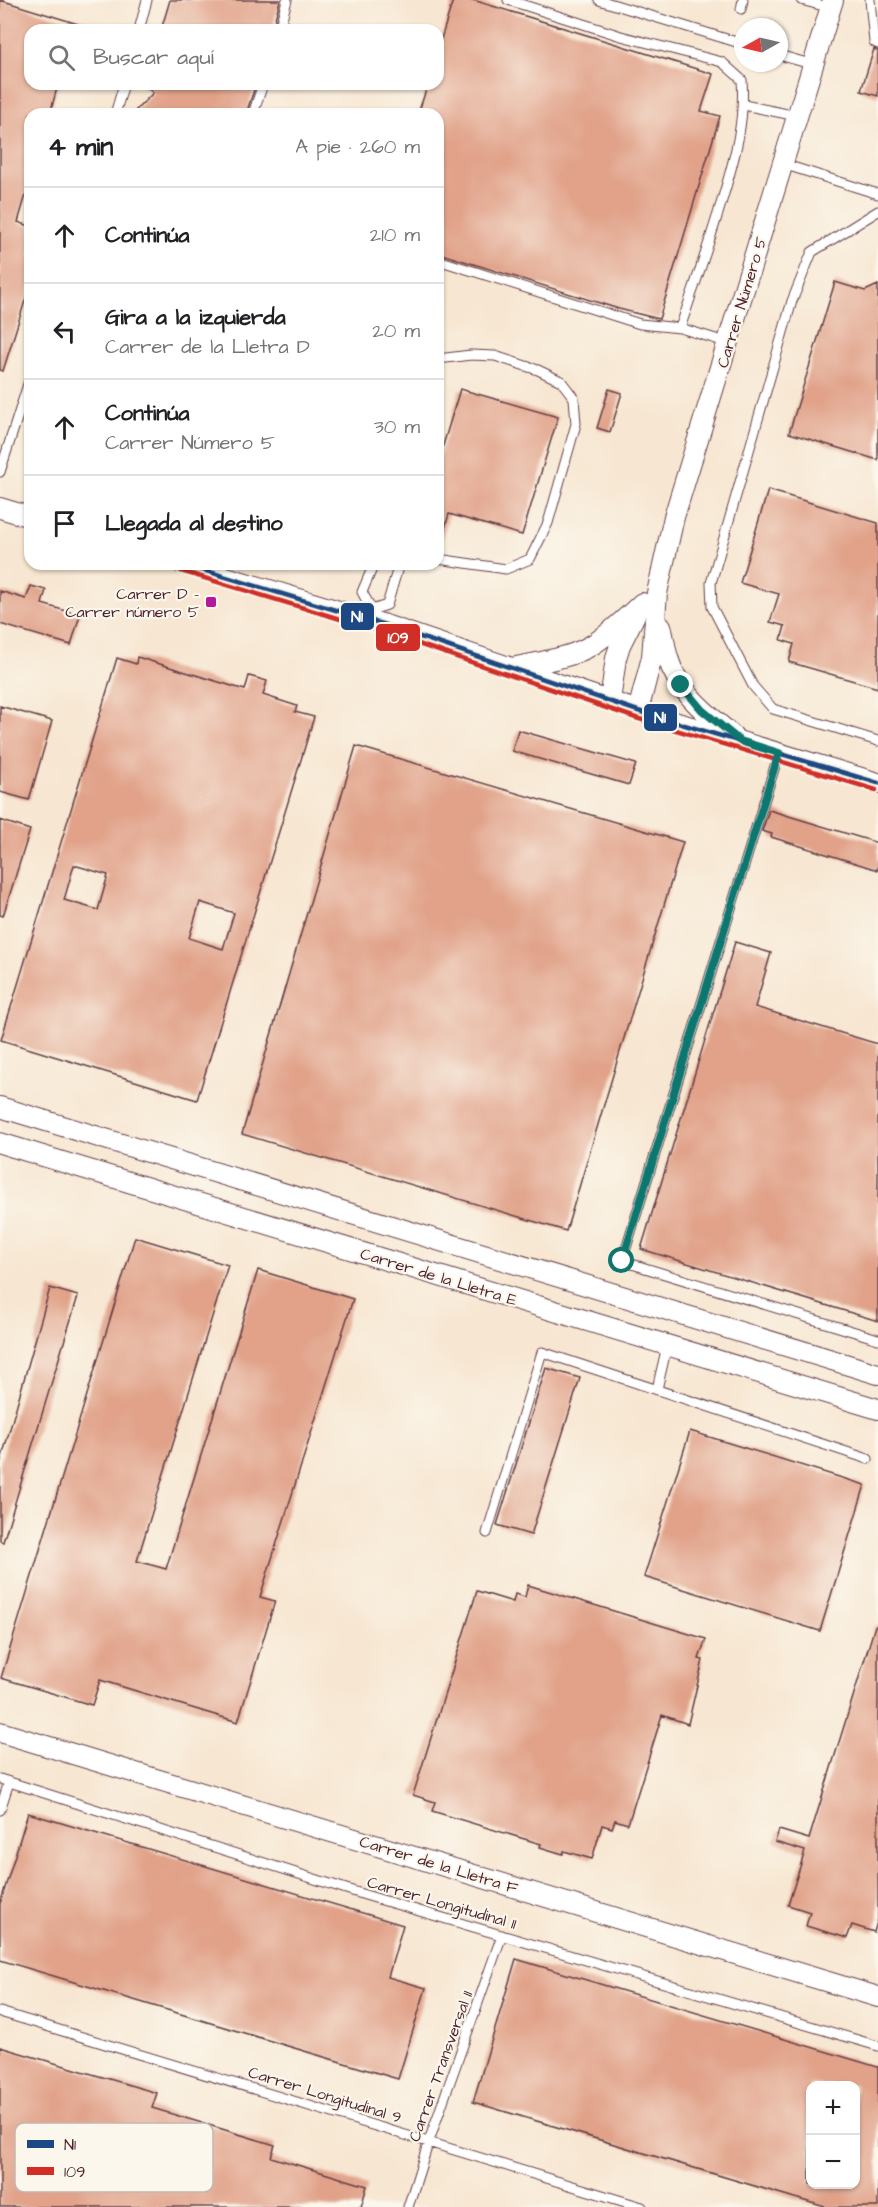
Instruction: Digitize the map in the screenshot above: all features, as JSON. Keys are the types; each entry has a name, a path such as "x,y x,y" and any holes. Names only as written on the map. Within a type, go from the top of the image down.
{"street":[{"name":"Carrer Número 5","path":"648,604 660,578 674,517 832,4"},
{"path":"0,508 24,515"},
{"path":"205,570 370,615 512,668 638,711 878,783"},
{"path":"512,668 565,656 590,646 648,604"},
{"path":"610,701 613,671 620,645 648,604"},
{"path":"638,711 652,657 648,604"},
{"path":"648,604 668,659 681,685 702,710 740,741"},
{"name":"Carrer de la Lletra E","path":"0,1107 878,1374"},
{"name":"Carrer de la Lletra E","path":"1,1147 878,1409"},
{"name":"Carrer de la Lletra F","path":"0,1732 878,1997"}],"lane":[{"path":"141,24 147,0"},
{"path":"281,24 287,0"},
{"path":"508,0 621,36 722,62 742,80 744,105 739,142 712,234 680,328"},
{"path":"598,0 734,41"},
{"path":"801,0 832,4"},
{"path":"870,0 874,42 878,44"},
{"path":"788,58 814,65"},
{"path":"117,108 122,90"},
{"path":"256,108 261,90"},
{"path":"744,105 797,116"},
{"path":"783,164 878,194"},
{"path":"878,211 812,252 792,301 711,583 712,607 753,686 773,709 878,741"},
{"path":"444,262 640,324 680,328 729,343"},
{"path":"444,358 471,355 495,356 561,381 574,398 576,424 548,523 530,560 506,569 444,560"},
{"path":"0,472 24,397"},
{"path":"371,570 362,592 370,615 387,605 397,570"},
{"path":"779,753 622,1261 878,1339"},
{"path":"657,1389 668,1346"},
{"path":"488,1533 542,1352 868,1459"},
{"path":"0,1810 4,1781"},
{"name":"Carrer Longitudinal 11","path":"4,1781 365,1895 878,2046"},
{"name":"Carrer Transversal 11","path":"408,2207 502,1935"},
{"name":"Carrer Longitudinal 9","path":"0,2012 642,2207"}],"building":[{"path":"0,0 78,24 24,24 24,90 56,90 52,108 24,108 24,202 18,222 24,224 24,304 3,371 0,370"},
{"path":"170,0 280,0 274,24 163,24"},
{"path":"453,0 473,0 713,74 701,111 720,116 659,319 619,309 444,255 444,108 420,108 426,90 444,90 444,29"},
{"path":"874,49 878,51 878,96 861,91"},
{"path":"150,90 254,90 248,108 138,108 153,93"},
{"path":"835,282 865,291 878,285 878,460 789,433"},
{"path":"460,389 558,417 522,535 449,514 444,532 444,442"},
{"path":"609,389 622,393 610,432 597,428"},
{"path":"768,490 878,523 878,688 789,662 794,644 781,640 785,626 770,622 779,594 740,583"},
{"path":"31,586 46,590 42,604 80,615 71,645 0,624 0,591 26,599"},
{"path":"137,657 245,690 249,676 267,681 263,695 297,706 295,712 314,717 197,1100 1,1040 117,658 136,664","holes":["74,865 108,875 98,910 64,900","200,902 234,913 223,949 189,938"]},
{"path":"0,706 52,721 29,800 0,792"},
{"path":"518,730 636,764 629,785 512,751"},
{"path":"356,746 683,842 566,1231 242,1134"},
{"path":"769,810 878,843 878,870 771,837 772,834 762,831"},
{"path":"0,820 30,830 3,916 0,915"},
{"path":"735,942 771,953 755,1007 878,1044 878,1321 641,1249"},
{"path":"135,1237 228,1265 137,1561 166,1569 258,1270 353,1299 260,1597 275,1601 238,1722 100,1680 92,1705 1,1678"},
{"path":"50,1288 78,1296 3,1542 0,1541 0,1464"},
{"path":"546,1368 580,1378 531,1535 497,1525"},
{"path":"690,1431 865,1485 820,1631 644,1577"},
{"path":"528,1585 706,1639 699,1659 703,1660 688,1724 662,1715 628,1824 615,1820 612,1828 602,1825 592,1859 564,1851 563,1854 540,1847 541,1844 432,1811 435,1802 413,1795 477,1591 513,1602 515,1594 525,1597"},
{"path":"875,1626 878,1626 878,1919 874,1932 852,1925 847,1938 806,1926 810,1912 788,1905 805,1851 775,1842 779,1830 809,1839"},
{"path":"28,1813 403,1925 388,1977 426,1988 398,2079 0,1960 0,1904"},
{"path":"516,1959 878,2067 878,2207 825,2207 473,2102"},
{"path":"0,2047 157,2093 152,2108 202,2123 15,2123 15,2192 213,2192 213,2126 275,2145 271,2157 367,2186 361,2207 0,2207"}],"transit line":[{"name":"N1","path":"203,570 382,624 638,711 878,783"},
{"name":"109","path":"181,571 380,631 636,718 876,790"}],"place":[{"name":"Carrer D - Carrer número 5","path":"211,602"}],"route":[{"path":"622,1261 779,753 740,741 702,710 681,685"}]}
